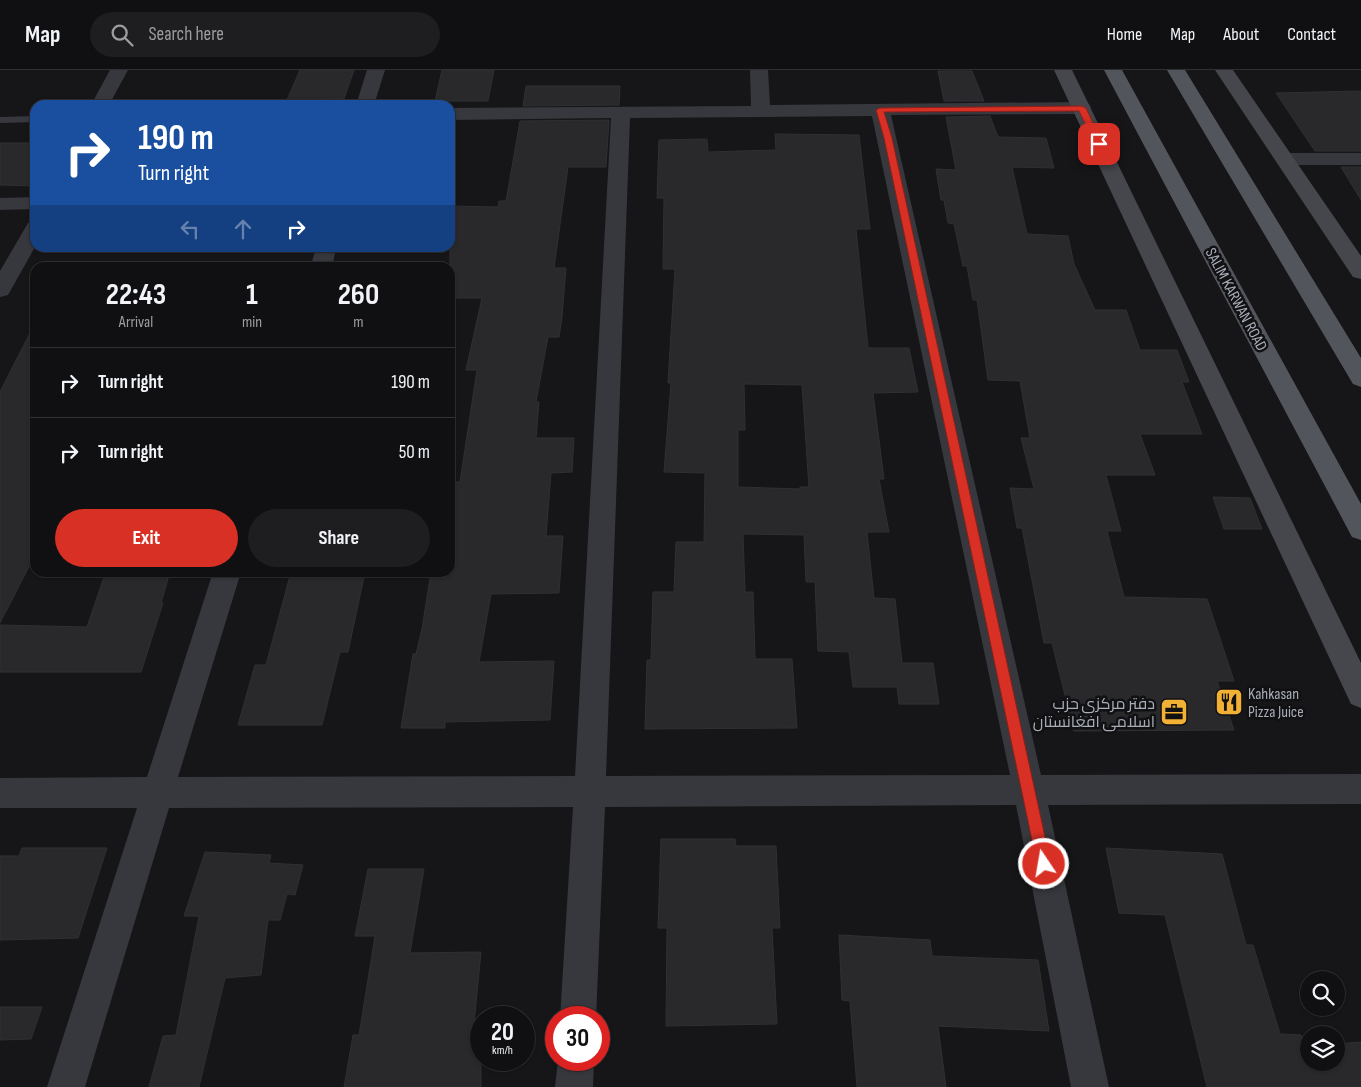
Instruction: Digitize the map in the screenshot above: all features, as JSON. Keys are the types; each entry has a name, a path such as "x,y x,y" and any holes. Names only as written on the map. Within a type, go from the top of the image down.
{"main road":[{"name":"SALIM KARWAN ROAD","path":"1114,70 1361,529"},
{"path":"1176,70 1361,378"}],"street":[{"path":"103,100 119,70"},
{"path":"367,100 376,70"},
{"path":"759,70 761,112"},
{"path":"1063,70 1361,694"},
{"path":"1224,70 1361,272"},
{"path":"455,114 621,114 1082,108"},
{"path":"880,110 888,138 1029,790 1090,1087"},
{"path":"579,1006 621,114"},
{"path":"1286,160 1361,158"},
{"path":"0,204 30,203"},
{"path":"0,290 30,237"},
{"path":"66,1087 224,577"},
{"path":"0,793 1361,789"},
{"path":"574,1087 575,1071"}],"lane":[{"path":"0,120 30,119"}],"building":[{"path":"300,70 354,70 344,99 287,100"},
{"path":"442,70 494,70 488,101 435,100"},
{"path":"938,71 972,71 984,101 944,101"},
{"path":"526,86 620,86 619,105 523,106"},
{"path":"1361,91 1361,151 1315,151 1276,93"},
{"path":"990,116 998,137 1046,138 1054,168 1012,167 1027,234 1068,236 1074,264 1095,310 1126,310 1140,350 1177,350 1189,382 1182,382 1202,434 1140,434 1155,475 1106,475 1121,531 1107,531 1124,597 1207,599 1234,681 1217,681 1234,730 1074,731 1052,643 1044,643 1022,528 1017,528 1010,488 1034,489 1021,438 1030,438 1020,381 988,380 977,300 973,300 967,266 963,266 954,224 948,223 944,200 941,200 936,169 956,170 946,117"},
{"path":"609,120 606,167 568,167 554,268 566,268 562,317 559,337 548,337 536,402 539,402 536,438 574,438 572,472 551,473 546,536 563,536 559,593 491,594 479,662 554,661 550,720 445,722 445,728 401,728 413,654 416,654 422,629 430,577 455,577 455,482 460,482 477,370 466,370 482,298 455,298 455,262 450,262 450,252 455,252 455,206 498,207 499,201 506,201 520,121"},
{"path":"775,134 859,135 870,229 856,229 868,348 909,348 918,392 873,393 884,479 879,479 889,532 867,532 874,598 895,599 902,663 933,663 939,704 899,704 897,687 853,687 849,652 818,651 815,582 806,582 804,535 743,534 745,592 753,592 755,659 792,659 797,728 645,729 647,660 651,660 653,592 674,592 676,542 704,542 705,473 664,472 671,383 668,383 675,269 663,269 664,198 657,198 659,140 707,139 708,152 776,150","holes":["744,384 802,385 809,487 800,487 800,489 738,487 738,430 745,430"]},
{"path":"0,143 30,143 30,186 0,185"},
{"path":"1341,167 1361,167 1361,200"},
{"path":"30,333 30,565 0,623 0,392"},
{"path":"1213,497 1250,498 1262,529 1224,529"},
{"path":"104,577 169,577 161,603 163,603 141,672 0,672 0,625 87,627"},
{"path":"290,577 364,577 348,652 340,652 322,725 238,725 255,665 266,665"},
{"path":"661,839 735,839 736,846 776,846 780,928 772,928 777,1024 666,1026 667,928 658,928"},
{"path":"22,848 107,848 78,938 0,940 0,856 19,856"},
{"path":"1106,848 1222,854 1246,945 1253,945 1280,1034 1300,1035 1300,1071 1345,1071 1345,1043 1361,1042 1361,1087 1207,1087 1165,915 1119,913"},
{"path":"205,852 271,855 269,863 303,865 295,895 287,894 280,920 268,920 261,975 225,978 199,1087 149,1087 163,1036 176,1035 199,916 184,916"},
{"path":"368,869 424,869 410,953 481,952 476,1006 470,1006 470,1071 481,1071 481,1087 344,1087 353,1035 359,1035 375,936 355,936"},
{"path":"839,935 930,940 932,956 1038,960 1049,1031 938,1026 946,1087 857,1087 850,1001 842,1000"},
{"path":"0,1007 42,1007 31,1039 0,1040"}],"place":[{"name":"Kahkasan Pizza Juice","path":"1229,702"},
{"name":"دفتر مرکزی حزب اسلامی افغانستان","path":"1174,712"}],"route":[{"path":"1044,864 888,138 880,110 1082,108 1099,144"}]}
